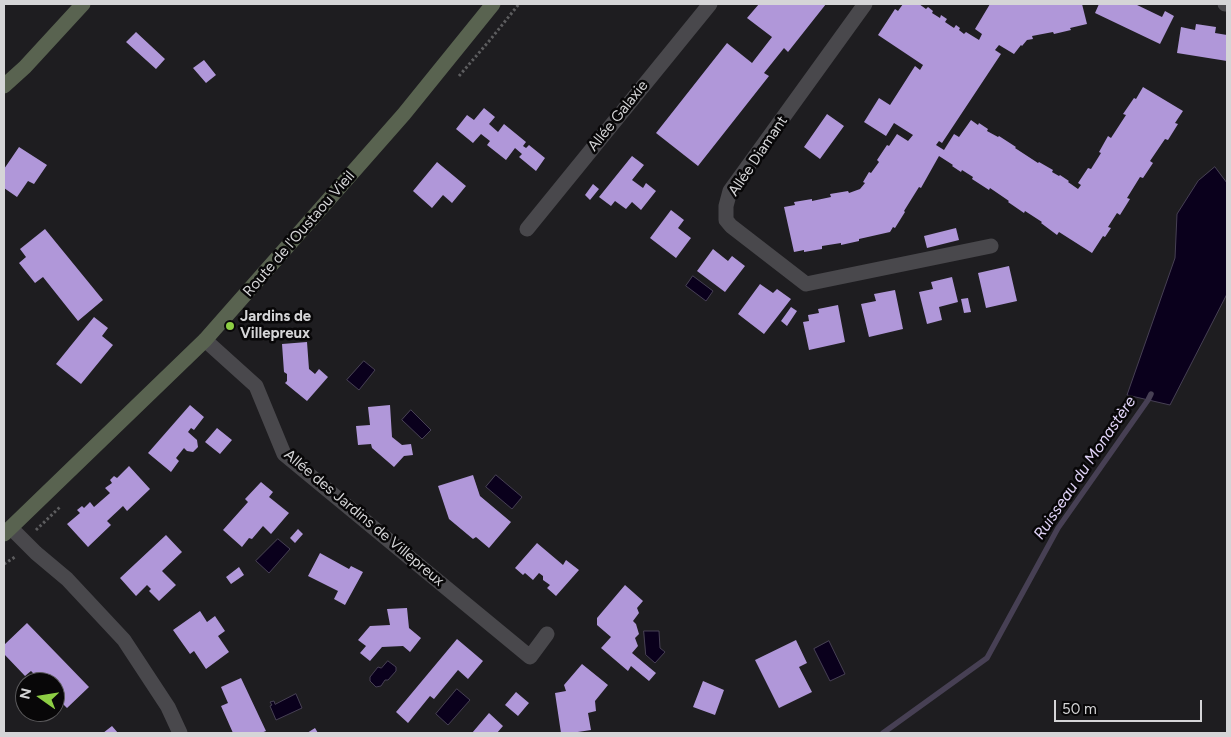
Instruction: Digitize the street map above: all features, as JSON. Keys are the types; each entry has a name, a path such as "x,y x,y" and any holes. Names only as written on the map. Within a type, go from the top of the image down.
{"street":[{"path":"4,86 25,67 83,4"},
{"name":"Route de l'Oustaou Vieil","path":"7,531 205,340 404,114 493,4"},
{"name":"Allée Galaxie","path":"527,229 710,4"},
{"name":"Allée Diamant","path":"865,4 730,191 726,206 726,220 731,226 806,284 991,246"},
{"name":"Allée des Jardins de Villepreux","path":"205,340 256,386 284,454 530,657 547,634"},
{"path":"7,531 67,579 124,640 168,707 180,733"}],"shaded area":[{"path":"1215,167 1227,183 1227,294 1170,405 1127,395 1175,258 1177,214 1198,181"},
{"path":"693,276 713,291 706,301 686,286"},
{"path":"364,361 375,370 359,390 347,380"},
{"path":"411,410 431,430 422,439 402,420"},
{"path":"496,475 522,497 512,509 486,487"},
{"path":"278,539 290,549 269,573 256,561"},
{"path":"644,631 659,631 660,648 665,652 655,663 646,655"},
{"path":"829,641 845,674 830,681 814,649"},
{"path":"388,661 396,667 396,671 381,686 376,687 370,681 370,677 378,667 381,668"},
{"path":"457,689 470,700 448,725 436,714"},
{"path":"296,694 302,708 276,720 270,702 274,701 275,704"}],"building":[{"path":"759,4 826,4 788,52 784,48 764,73 769,76 698,166 656,133 727,43 752,63 772,37 747,18"},
{"path":"903,4 919,4 926,9 928,7 933,11 932,13 940,18 941,15 947,19 945,22 954,28 956,25 964,34 966,32 979,40 982,34 975,29 990,4 1082,4 1087,24 1054,34 1053,32 1032,36 1033,39 1027,40 1014,54 999,45 995,50 1001,54 942,143 939,141 936,145 944,150 954,134 959,137 971,120 978,125 979,123 988,129 987,131 999,136 1038,163 1053,170 1052,172 1060,175 1078,189 1081,185 1078,183 1088,168 1091,169 1101,153 1099,152 1108,136 1111,138 1126,115 1123,114 1134,98 1136,99 1143,87 1183,111 1175,123 1178,124 1168,140 1165,139 1150,161 1153,163 1143,178 1140,177 1127,198 1130,199 1120,215 1117,213 1108,227 1111,228 1105,237 1103,236 1092,253 1059,232 1057,235 1042,222 1025,211 1024,213 990,188 989,190 972,179 973,177 962,170 961,172 939,156 921,188 919,187 895,228 893,227 890,232 841,245 841,243 822,246 822,249 794,252 784,207 795,205 794,202 812,199 812,201 831,197 830,194 848,191 849,193 860,189 865,183 863,182 869,172 871,173 879,162 877,160 887,145 889,146 897,134 908,141 913,135 894,123 886,136 864,122 879,98 890,105 915,66 920,70 923,65 878,35 895,9 898,11"},
{"path":"1099,4 1135,4 1162,17 1165,11 1174,16 1160,44 1095,13"},
{"path":"1196,24 1216,27 1215,33 1227,35 1227,61 1177,53 1181,27 1195,30"},
{"path":"136,32 165,59 156,69 126,42"},
{"path":"204,60 216,75 206,83 193,68"},
{"path":"484,108 495,117 489,124 498,132 504,124 526,142 523,146 526,148 529,145 545,158 536,171 519,157 522,154 515,148 506,160 487,145 490,141 481,134 473,143 456,129 467,115 474,120"},
{"path":"827,114 844,126 820,159 804,147"},
{"path":"19,147 47,165 34,184 28,181 17,197 4,188 4,169"},
{"path":"632,156 644,165 632,180 643,188 646,183 656,191 641,210 632,202 626,209 615,201 611,206 599,197"},
{"path":"437,162 466,186 452,203 443,195 432,208 413,191"},
{"path":"593,184 599,189 590,200 585,195"},
{"path":"671,210 684,220 678,228 691,238 676,258 650,238"},
{"path":"956,228 959,240 927,248 924,236"},
{"path":"45,229 103,300 78,321 43,277 35,283 19,263 26,257 20,249"},
{"path":"713,249 728,261 732,256 745,266 725,292 697,271"},
{"path":"1009,266 1017,301 986,308 978,273"},
{"path":"952,277 958,302 939,307 942,320 927,324 919,292 933,289 931,282"},
{"path":"760,284 773,293 777,289 791,299 764,334 738,314"},
{"path":"895,290 903,329 869,337 861,304 876,301 874,294"},
{"path":"968,298 971,312 964,313 961,299"},
{"path":"838,305 845,342 809,350 803,322 809,321 808,315 819,313 818,309"},
{"path":"791,307 797,311 787,326 781,321"},
{"path":"94,317 108,328 102,336 113,345 81,384 56,364"},
{"path":"307,342 309,369 315,374 319,369 328,377 307,401 285,383 287,381 287,374 284,372 282,344"},
{"path":"190,405 204,417 194,430 191,428 188,432 197,440 198,447 193,452 187,451 184,448 176,458 179,461 171,472 148,453"},
{"path":"390,405 392,437 402,445 411,444 413,455 404,456 394,467 372,448 371,444 358,445 356,426 370,425 368,407"},
{"path":"217,428 232,440 220,454 205,442"},
{"path":"129,466 150,489 127,511 123,506 107,521 111,525 88,547 67,524 80,513 77,510 82,506 84,508 90,502 94,507 110,493 105,488 112,483 110,480 114,476 117,478"},
{"path":"473,475 480,496 511,522 489,548 476,537 473,539 449,519 438,486"},
{"path":"261,482 273,492 269,497 289,513 271,534 263,526 242,547 223,530 248,502 245,499"},
{"path":"298,529 303,534 295,543 290,538"},
{"path":"166,535 182,552 162,571 176,585 159,601 149,591 151,589 147,585 136,596 120,578"},
{"path":"537,543 563,565 566,560 579,570 556,596 547,588 550,585 543,580 543,576 539,573 533,580 515,568"},
{"path":"320,553 349,569 351,566 363,572 345,605 334,599 338,591 308,576"},
{"path":"239,567 244,575 231,584 226,577"},
{"path":"625,585 643,601 637,608 639,613 633,621 639,634 635,638 638,646 632,653 656,673 649,681 631,666 628,671 601,648 611,637 597,625 597,618"},
{"path":"407,608 409,628 421,638 410,652 403,646 382,647 370,661 360,653 366,646 358,640 370,626 390,625 387,609"},
{"path":"200,611 207,622 215,616 225,631 218,636 229,652 206,669 194,651 190,654 173,630"},
{"path":"27,623 89,687 67,708 65,706 65,672 21,672 4,654 4,645"},
{"path":"457,639 483,661 468,679 458,670 434,699 430,696 408,723 396,712"},
{"path":"796,640 807,663 799,667 812,692 779,708 755,660"},
{"path":"582,664 608,685 595,701 596,711 588,713 591,730 561,733 555,693 566,691 564,685"},
{"path":"241,678 266,731 261,733 233,733 221,706 228,703 221,687"},
{"path":"703,681 724,690 715,715 693,707"},
{"path":"516,692 529,703 518,716 505,705"},
{"path":"489,713 503,726 497,733 472,733"},
{"path":"112,726 118,733 103,733"},
{"path":"315,728 318,733 307,733"}],"waterway":[{"name":"Ruisseau du Monastère","path":"883,733 987,658 1058,528 1151,394"}],"place":[{"name":"Jardins de Villepreux","path":"230,326"}]}
